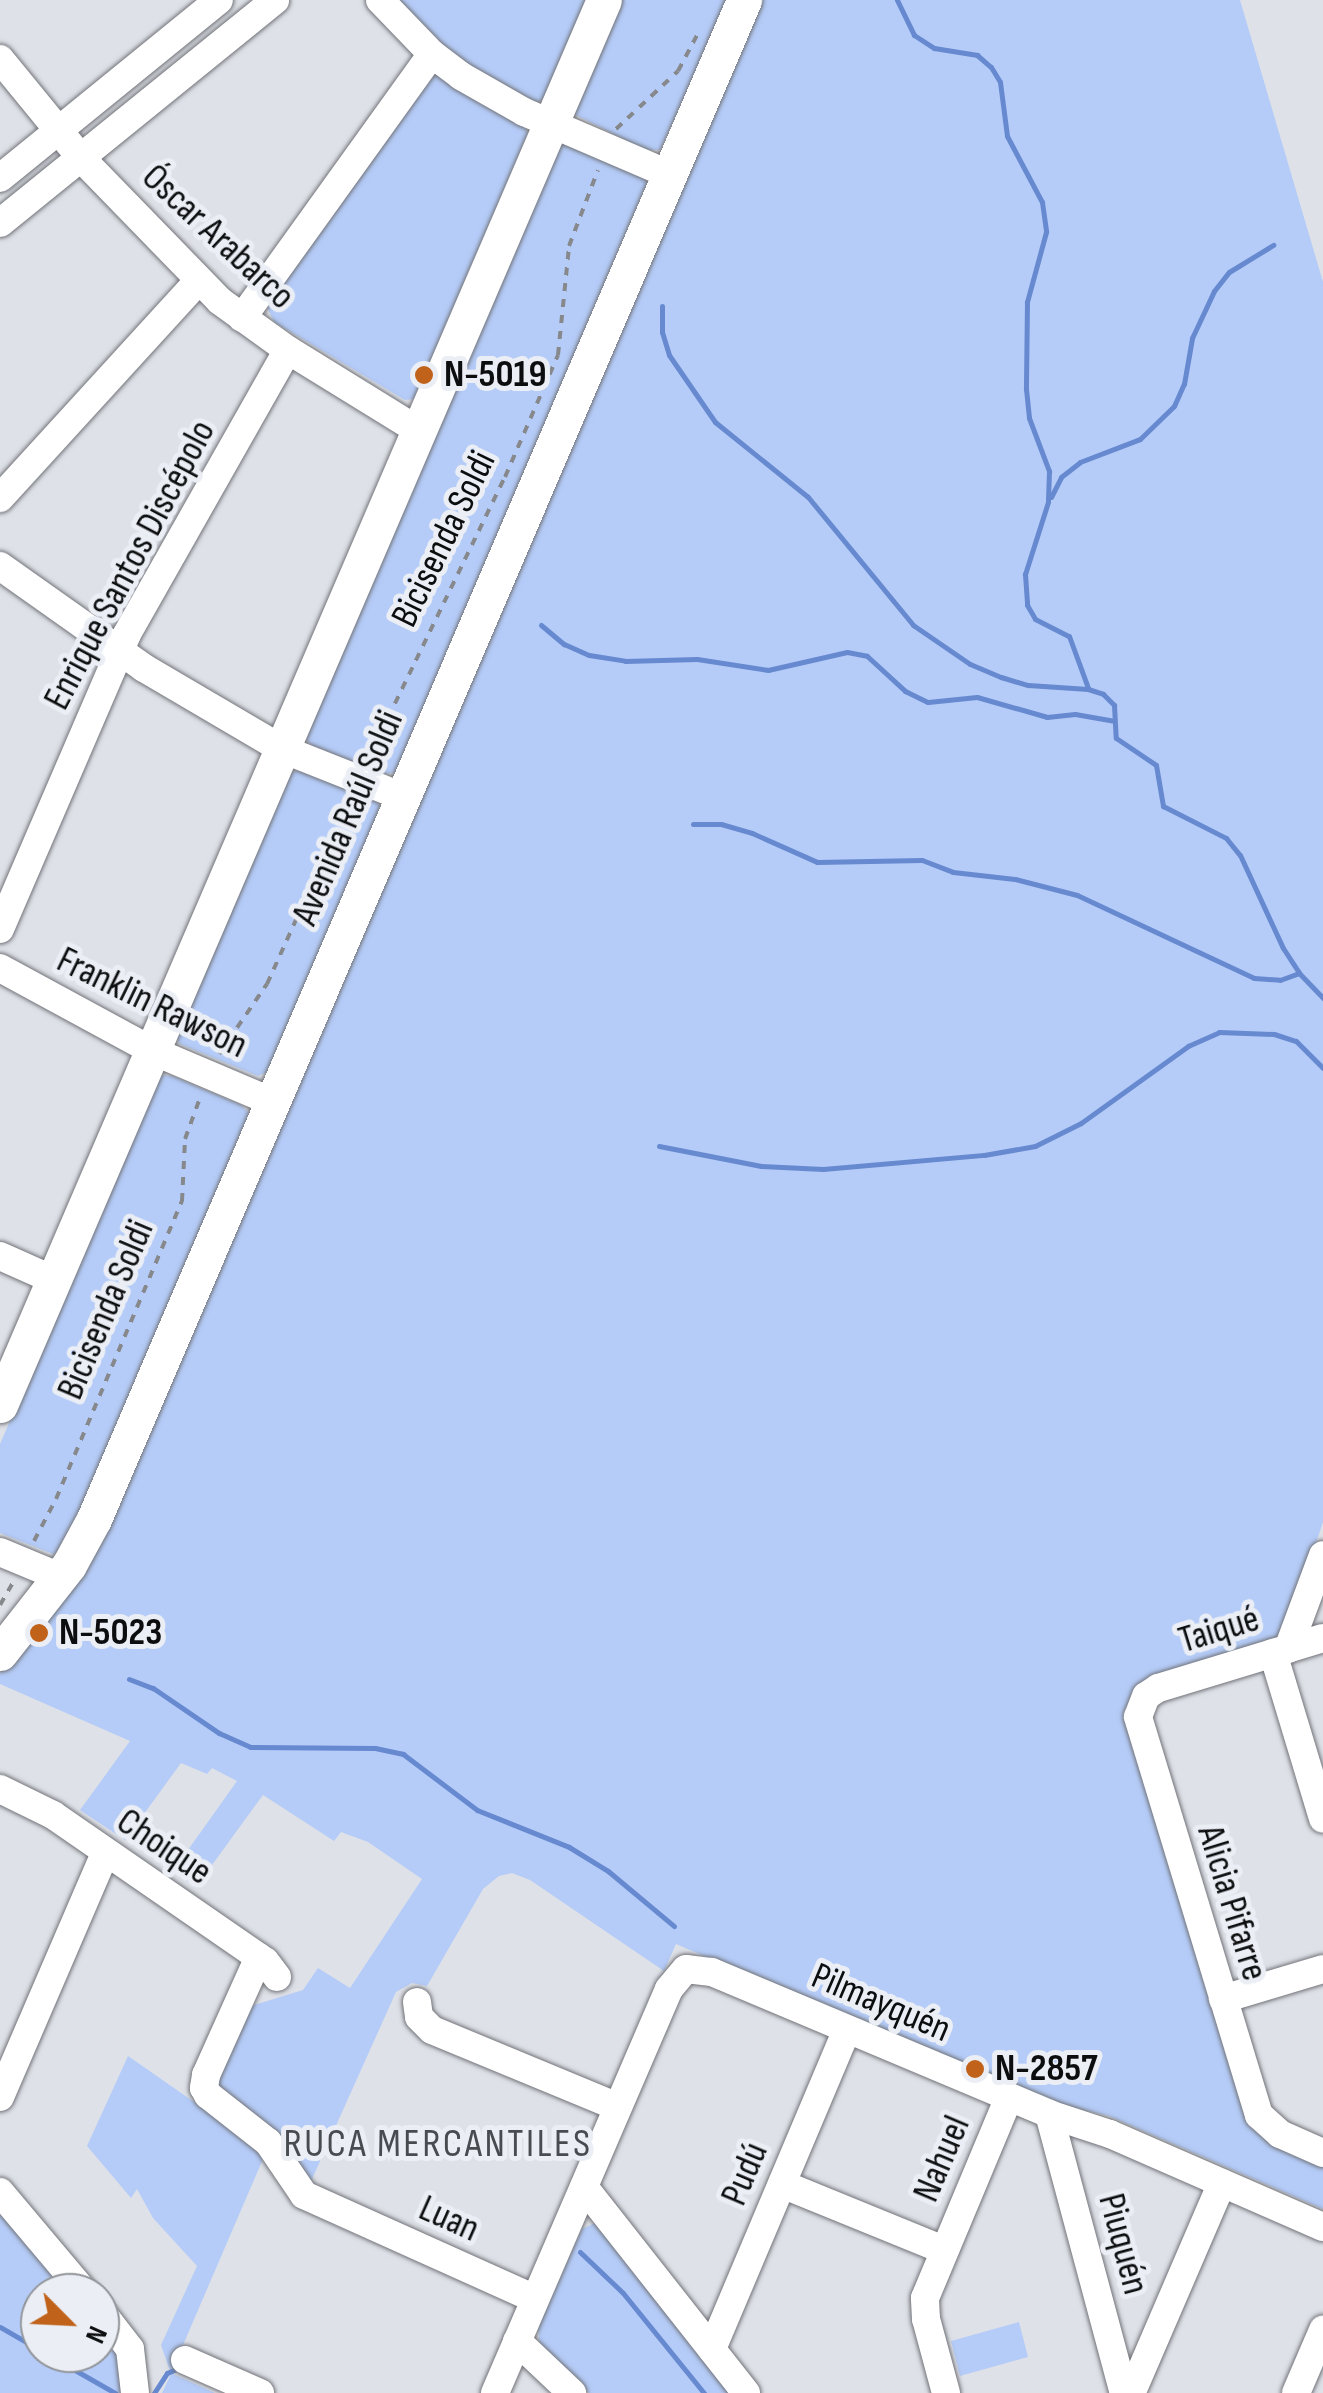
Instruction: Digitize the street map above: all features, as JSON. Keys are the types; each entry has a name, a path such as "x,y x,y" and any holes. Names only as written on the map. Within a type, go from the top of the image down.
{"main road":[{"path":"0,1406 604,0"},
{"name":"Avenida Raúl Soldi","path":"0,1653 60,1577 94,1520 744,0"}],"street":[{"path":"0,178 219,0"},
{"path":"0,224 275,0"},
{"path":"380,0 432,54 488,92 551,124 669,174"},
{"path":"242,318 432,54"},
{"name":"Óscar Arabarco","path":"0,58 81,158 199,280 242,318 288,350 419,431"},
{"path":"0,498 199,280"},
{"name":"Enrique Santos Discépolo","path":"0,928 119,652 288,350"},
{"path":"0,566 119,652 282,749 403,797"},
{"name":"Franklin Rawson","path":"0,968 152,1051 273,1102"},
{"path":"0,1256 54,1280"},
{"path":"0,1552 60,1577"},
{"path":"1323,1555 1281,1651 1323,1820"},
{"name":"Taiqué","path":"1142,1702 1158,1688 1323,1638"},
{"name":"Alicia Pifarre","path":"1142,1702 1138,1725 1264,2124 1323,2154"},
{"name":"Choique","path":"0,1789 47,1812 268,1967 204,2088"},
{"path":"0,2097 105,1853"},
{"name":"Pilmayquén","path":"618,2108 669,1990 686,1969 712,1972 1049,2114 1110,2134 1323,2228"},
{"path":"1222,1999 1323,1969"},
{"path":"416,2002 419,2017 432,2030 618,2108 494,2393"},
{"name":"Pudú","path":"712,2349 847,2029"},
{"name":"Luan","path":"204,2088 268,2142 304,2194 535,2299"},
{"name":"Nahuel","path":"946,2393 924,2309 944,2250 1009,2097"},
{"name":"Piuquén","path":"1049,2114 1132,2391"},
{"path":"1132,2391 1222,2183"},
{"path":"782,2184 944,2250"},
{"path":"584,2187 746,2393"},
{"path":"0,2192 69,2273"},
{"path":"1296,2393 1323,2330"},
{"path":"120,2336 130,2349 135,2393"},
{"path":"517,2341 572,2393"},
{"path":"186,2360 260,2393"}],"path":[{"path":"613,135 625,116 678,71 697,36"},
{"name":"Bicisenda Soldi","path":"364,766 505,477 558,355 564,328 568,246 603,158"},
{"path":"216,1060 268,984 354,790"},
{"name":"Bicisenda Soldi","path":"32,1546 56,1499 182,1201 186,1138 204,1089"},
{"path":"0,1605 17,1576"}],"shaded area":[{"path":"391,0 589,0 544,99 534,103 450,59"},
{"path":"617,0 729,0 660,150 645,150 572,113"},
{"path":"759,0 1240,0 1323,282 1323,1522 1292,1616 1275,1641 1143,1687 1245,2111 1323,2163 1323,2209 1109,2116 1046,2101 979,2074 981,2067 972,2064 969,2070 676,1944 664,1971 530,1880 512,1873 499,1876 483,1889 427,1986 412,1983 396,1992 308,2188 214,2081 251,2006 303,1990 318,1968 350,1988 422,1879 368,1842 341,1832 334,1841 263,1795 196,1887 173,1871 237,1781 212,1768 207,1774 181,1763 125,1840 80,1810 130,1741 0,1684 0,1673 88,1560"},
{"path":"433,72 523,125 528,133 414,399 405,400 274,322 267,307"},
{"path":"565,143 645,178 647,183 396,772 385,774 312,746 304,737 559,144"},
{"path":"301,770 377,801 380,808 267,1072 258,1076 180,1044 175,1036 289,773"},
{"path":"159,1075 172,1076 241,1105 249,1113 70,1546 53,1554 0,1533 0,1444"},
{"path":"128,2056 253,2143 263,2159 171,2373 215,2393 162,2393 171,2374 161,2345 197,2266 153,2218 137,2189 131,2198 87,2146"},
{"path":"0,2208 57,2273 20,2273 20,2373 120,2373 120,2346 127,2393 0,2393"},
{"path":"597,2222 735,2393 589,2393 540,2347 538,2327 582,2229"},
{"path":"1019,2322 1028,2357 960,2376 951,2341"}],"waterway":[{"path":"897,0 914,35 934,48 977,55 991,67 1000,82 1007,136 1042,202 1046,232 1027,302 1026,389 1029,418 1049,471 1048,502 1025,574 1027,605 1035,619 1069,636 1088,688"},
{"path":"1051,497 1061,477 1080,462 1140,439 1174,406 1184,384 1192,338 1214,291 1229,272 1273,245"},
{"path":"662,306 662,332 669,355 715,422 808,497 913,625 970,664 1001,677 1028,685 1088,689 1103,694 1114,705 1116,738 1156,765 1163,806 1226,838 1240,855 1283,948 1299,973 1323,998"},
{"path":"541,625 564,644 589,655 625,661 697,659 768,670 847,652 867,656 905,691 928,702 977,697 1047,717 1075,714 1113,721"},
{"path":"693,824 721,824 752,833 817,862 922,860 953,872 1015,879 1077,895 1254,978 1280,980 1299,973"},
{"path":"659,1146 761,1166 823,1169 984,1155 1035,1146 1081,1123 1188,1046 1219,1032 1274,1034 1296,1041 1323,1068"},
{"path":"129,1679 153,1688 219,1733 250,1747 375,1748 403,1754 477,1810 569,1847 608,1871 674,1926"},
{"path":"580,2252 623,2293 704,2393"},
{"path":"0,2327 20,2338"},
{"path":"154,2393 167,2373 174,2370"},
{"path":"80,2373 115,2393"}],"place":[{"name":"N-5019","path":"424,375"},
{"name":"N-5023","path":"39,1633"},
{"name":"N-2857","path":"975,2069"}],"district":[{"name":"RUCA MERCANTILES","path":"438,2144"}]}
